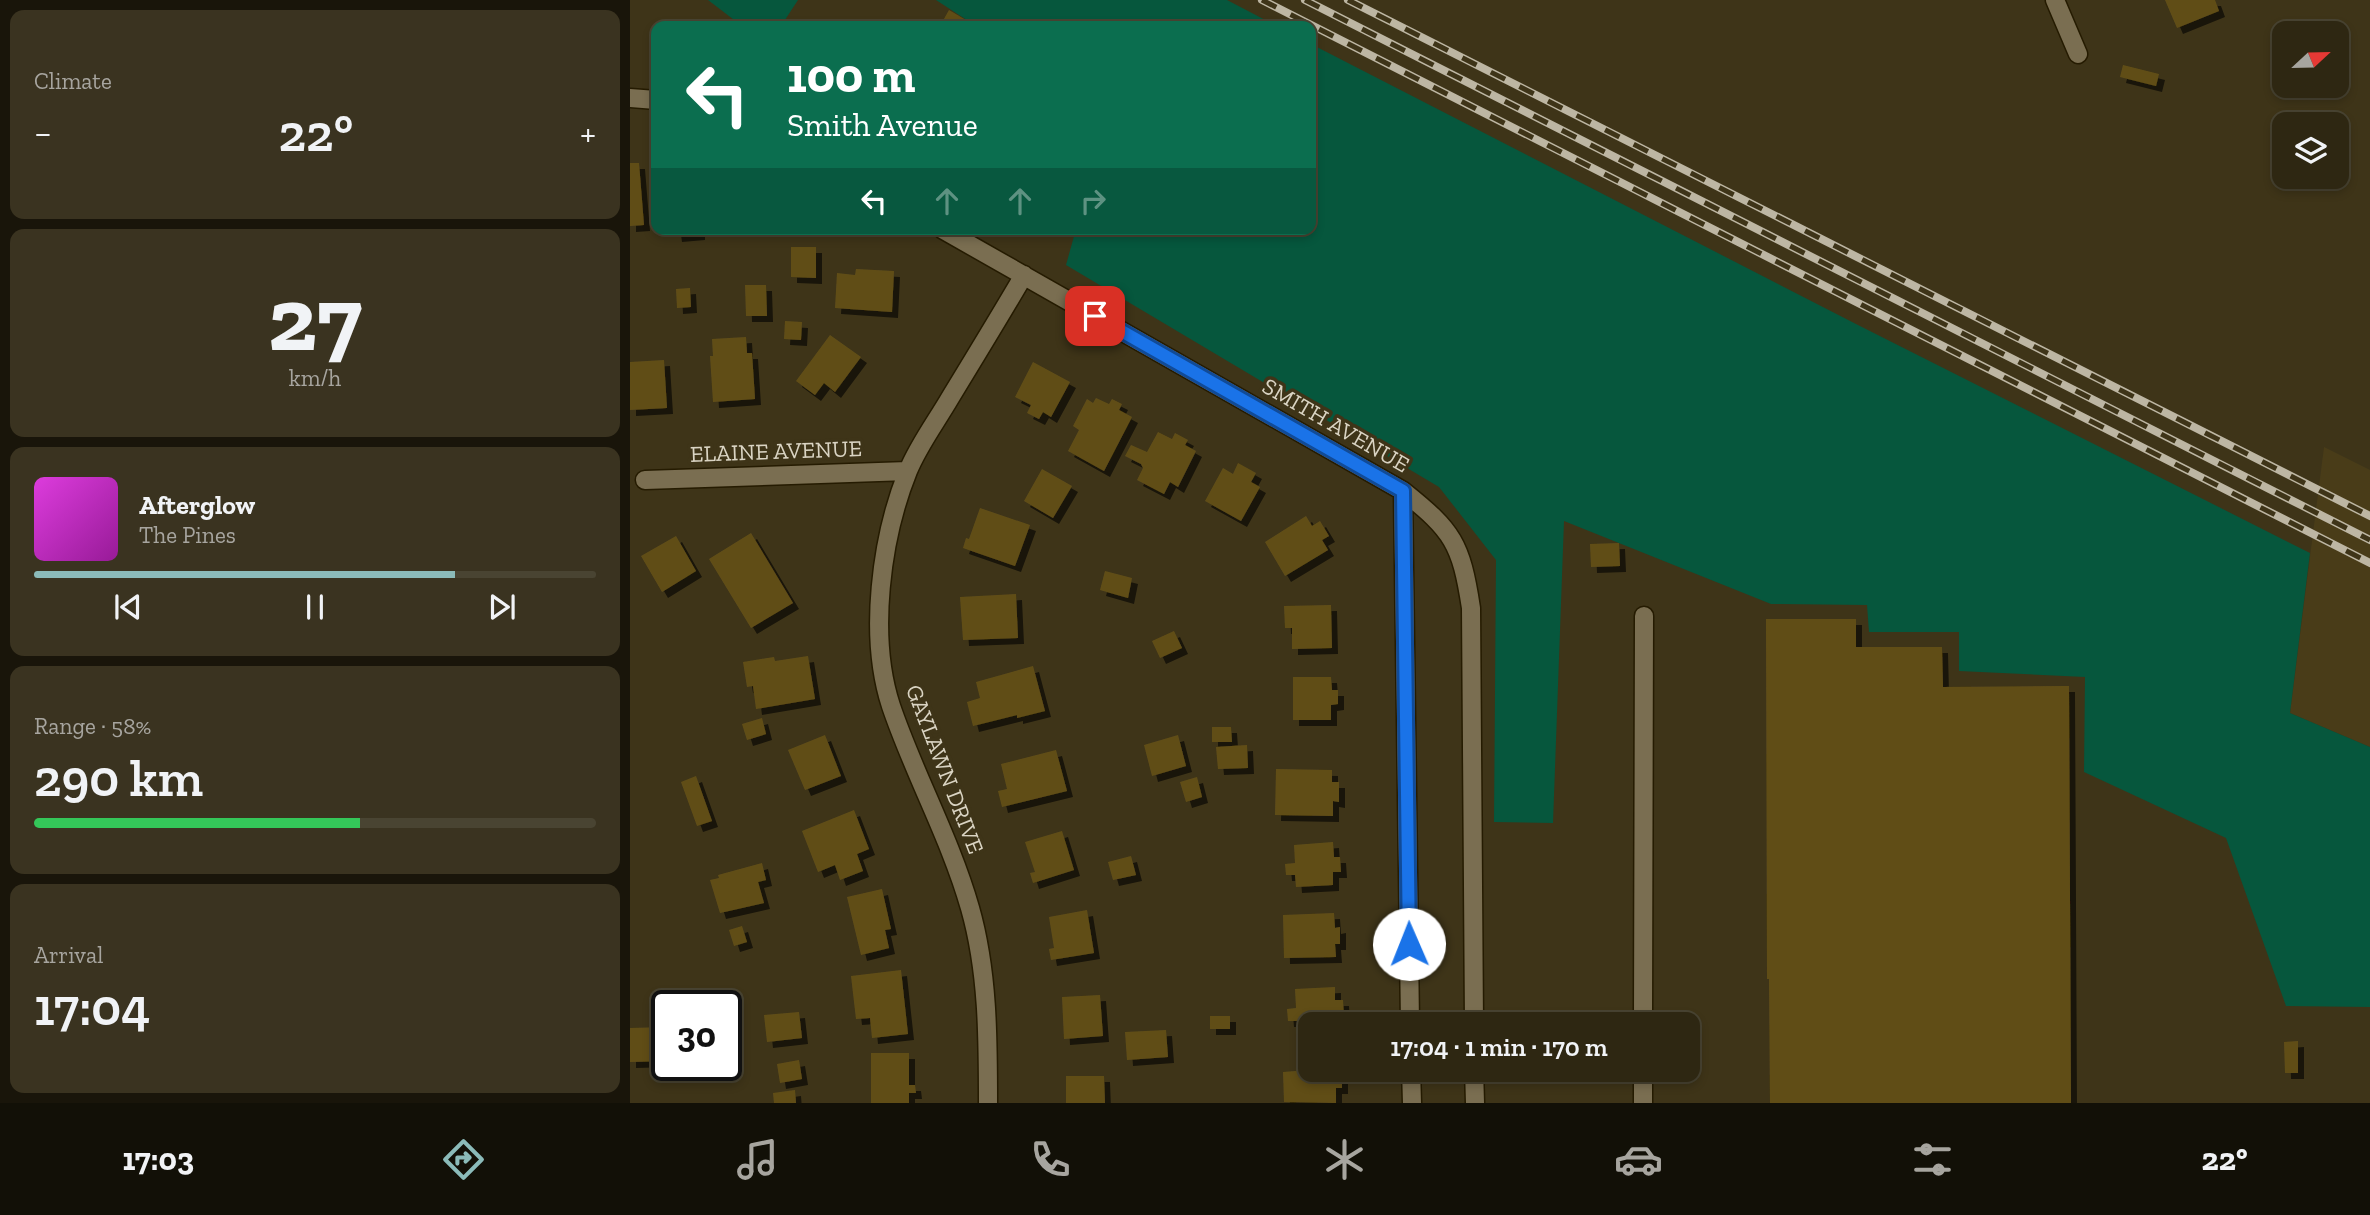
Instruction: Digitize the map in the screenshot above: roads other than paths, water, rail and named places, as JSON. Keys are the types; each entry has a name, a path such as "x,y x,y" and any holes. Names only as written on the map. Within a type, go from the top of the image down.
{"street":[{"path":"2055,0 2078,54"},
{"path":"630,97 651,99"},
{"name":"SMITH AVENUE","path":"953,235 1403,491 1437,519 1456,544 1466,575 1471,608 1474,1012"},
{"name":"GAYLAWN DRIVE","path":"988,1103 988,1043 983,974 971,910 954,858 891,704 881,658 880,605 884,562 894,515 908,471 1024,275"},
{"name":"ELAINE AVENUE","path":"645,480 908,471"},
{"path":"1403,491 1410,1012"},
{"path":"1643,1012 1644,616"},
{"path":"1411,1082 1412,1103"},
{"path":"1474,1082 1475,1103"},
{"path":"1643,1082 1643,1103"}],"railway":[{"path":"1262,0 1303,21"},
{"path":"1305,0 2370,540"},
{"path":"1348,0 2370,516"},
{"path":"1316,27 2370,563"}]}
